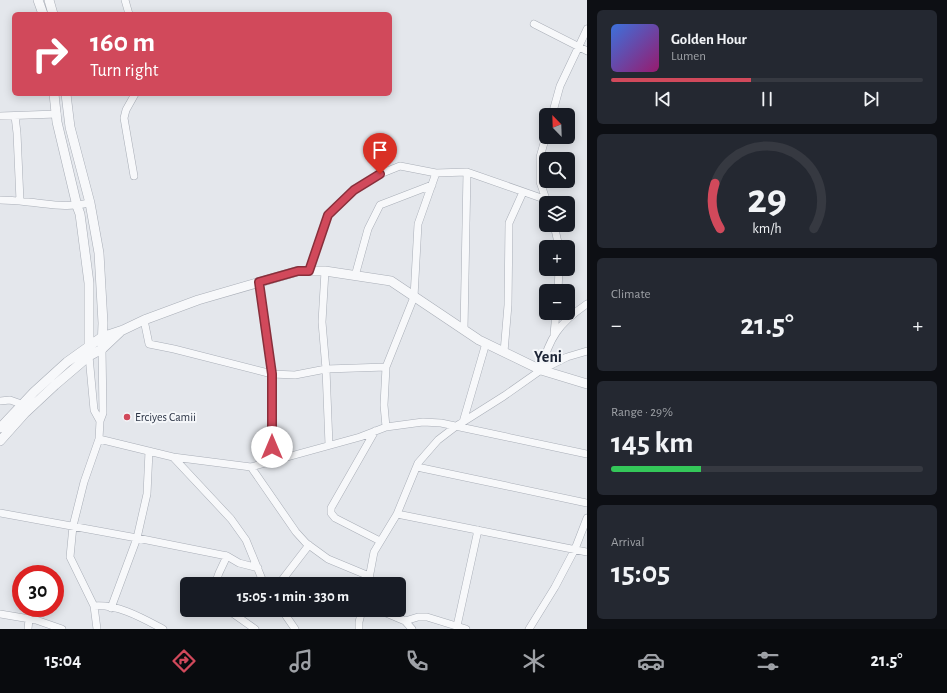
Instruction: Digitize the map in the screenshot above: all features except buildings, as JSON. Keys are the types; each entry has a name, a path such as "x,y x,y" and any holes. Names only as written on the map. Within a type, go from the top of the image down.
{"street":[{"path":"38,0 41,12"},
{"path":"49,0 52,12"},
{"path":"125,0 128,12"},
{"path":"534,24 587,51"},
{"path":"554,108 560,86 587,29"},
{"path":"54,96 77,206 80,214 89,283 89,346 94,410 100,421"},
{"path":"66,96 70,127 90,203 99,252 103,323 103,413 100,421 99,439 84,482 73,526 70,557 94,606 97,629"},
{"path":"134,96 126,110 124,118 134,176"},
{"path":"0,116 57,114"},
{"path":"15,116 20,201"},
{"path":"544,144 540,157 540,182 545,196"},
{"path":"309,271 328,215 354,190 380,174 400,166 436,172 467,172 539,199"},
{"path":"386,427 384,405 386,367 414,296 418,224 436,172"},
{"path":"464,330 467,172"},
{"path":"355,276 368,229 380,205 432,185"},
{"path":"504,352 508,305 509,223 524,192"},
{"path":"0,200 55,206 77,206 90,203"},
{"path":"0,441 26,406 67,362 102,337 198,300 298,271 325,271 391,281 486,343 541,370 587,384"},
{"path":"325,271 322,322 326,369 329,445"},
{"path":"259,282 272,374 272,462"},
{"path":"541,370 546,352 554,334 571,315 587,304"},
{"path":"144,320 149,344 272,374 295,374 326,369 386,367"},
{"path":"554,334 555,320"},
{"path":"0,428 90,356 102,349 123,330"},
{"path":"463,422 486,343"},
{"path":"251,467 296,532 309,545 328,558 368,576 374,552 397,514 417,467 438,440 541,370 567,357 587,350"},
{"path":"0,401 10,400 26,406"},
{"path":"99,439 173,457 251,467 360,437 386,427 423,422 441,423 587,454"},
{"path":"375,431 332,508 331,513 335,518 380,541"},
{"path":"111,608 137,538 148,494 149,451"},
{"path":"173,457 231,519 246,540 261,577"},
{"path":"417,467 587,503"},
{"path":"0,513 227,556 238,563 258,568"},
{"path":"397,514 587,552"},
{"path":"529,629 555,587 575,549 587,518"},
{"path":"457,626 478,530"},
{"path":"284,577 309,545"},
{"path":"218,577 227,556"},
{"path":"94,606 111,608 139,616 153,627 163,629"},
{"path":"0,614 29,619 62,629"},
{"path":"238,617 254,629"},
{"path":"287,617 295,629"},
{"path":"359,629 360,617"},
{"path":"396,617 405,621 412,629"},
{"path":"405,621 418,617 426,617 466,629"},
{"path":"28,629 29,619"}],"place":[{"name":"Erciyes Camii","path":"127,417"}],"district":[{"name":"Yeni","path":"548,357"}],"route":[{"path":"272,447 272,374 259,282 298,271 309,271 328,215 354,190 380,174"}]}
